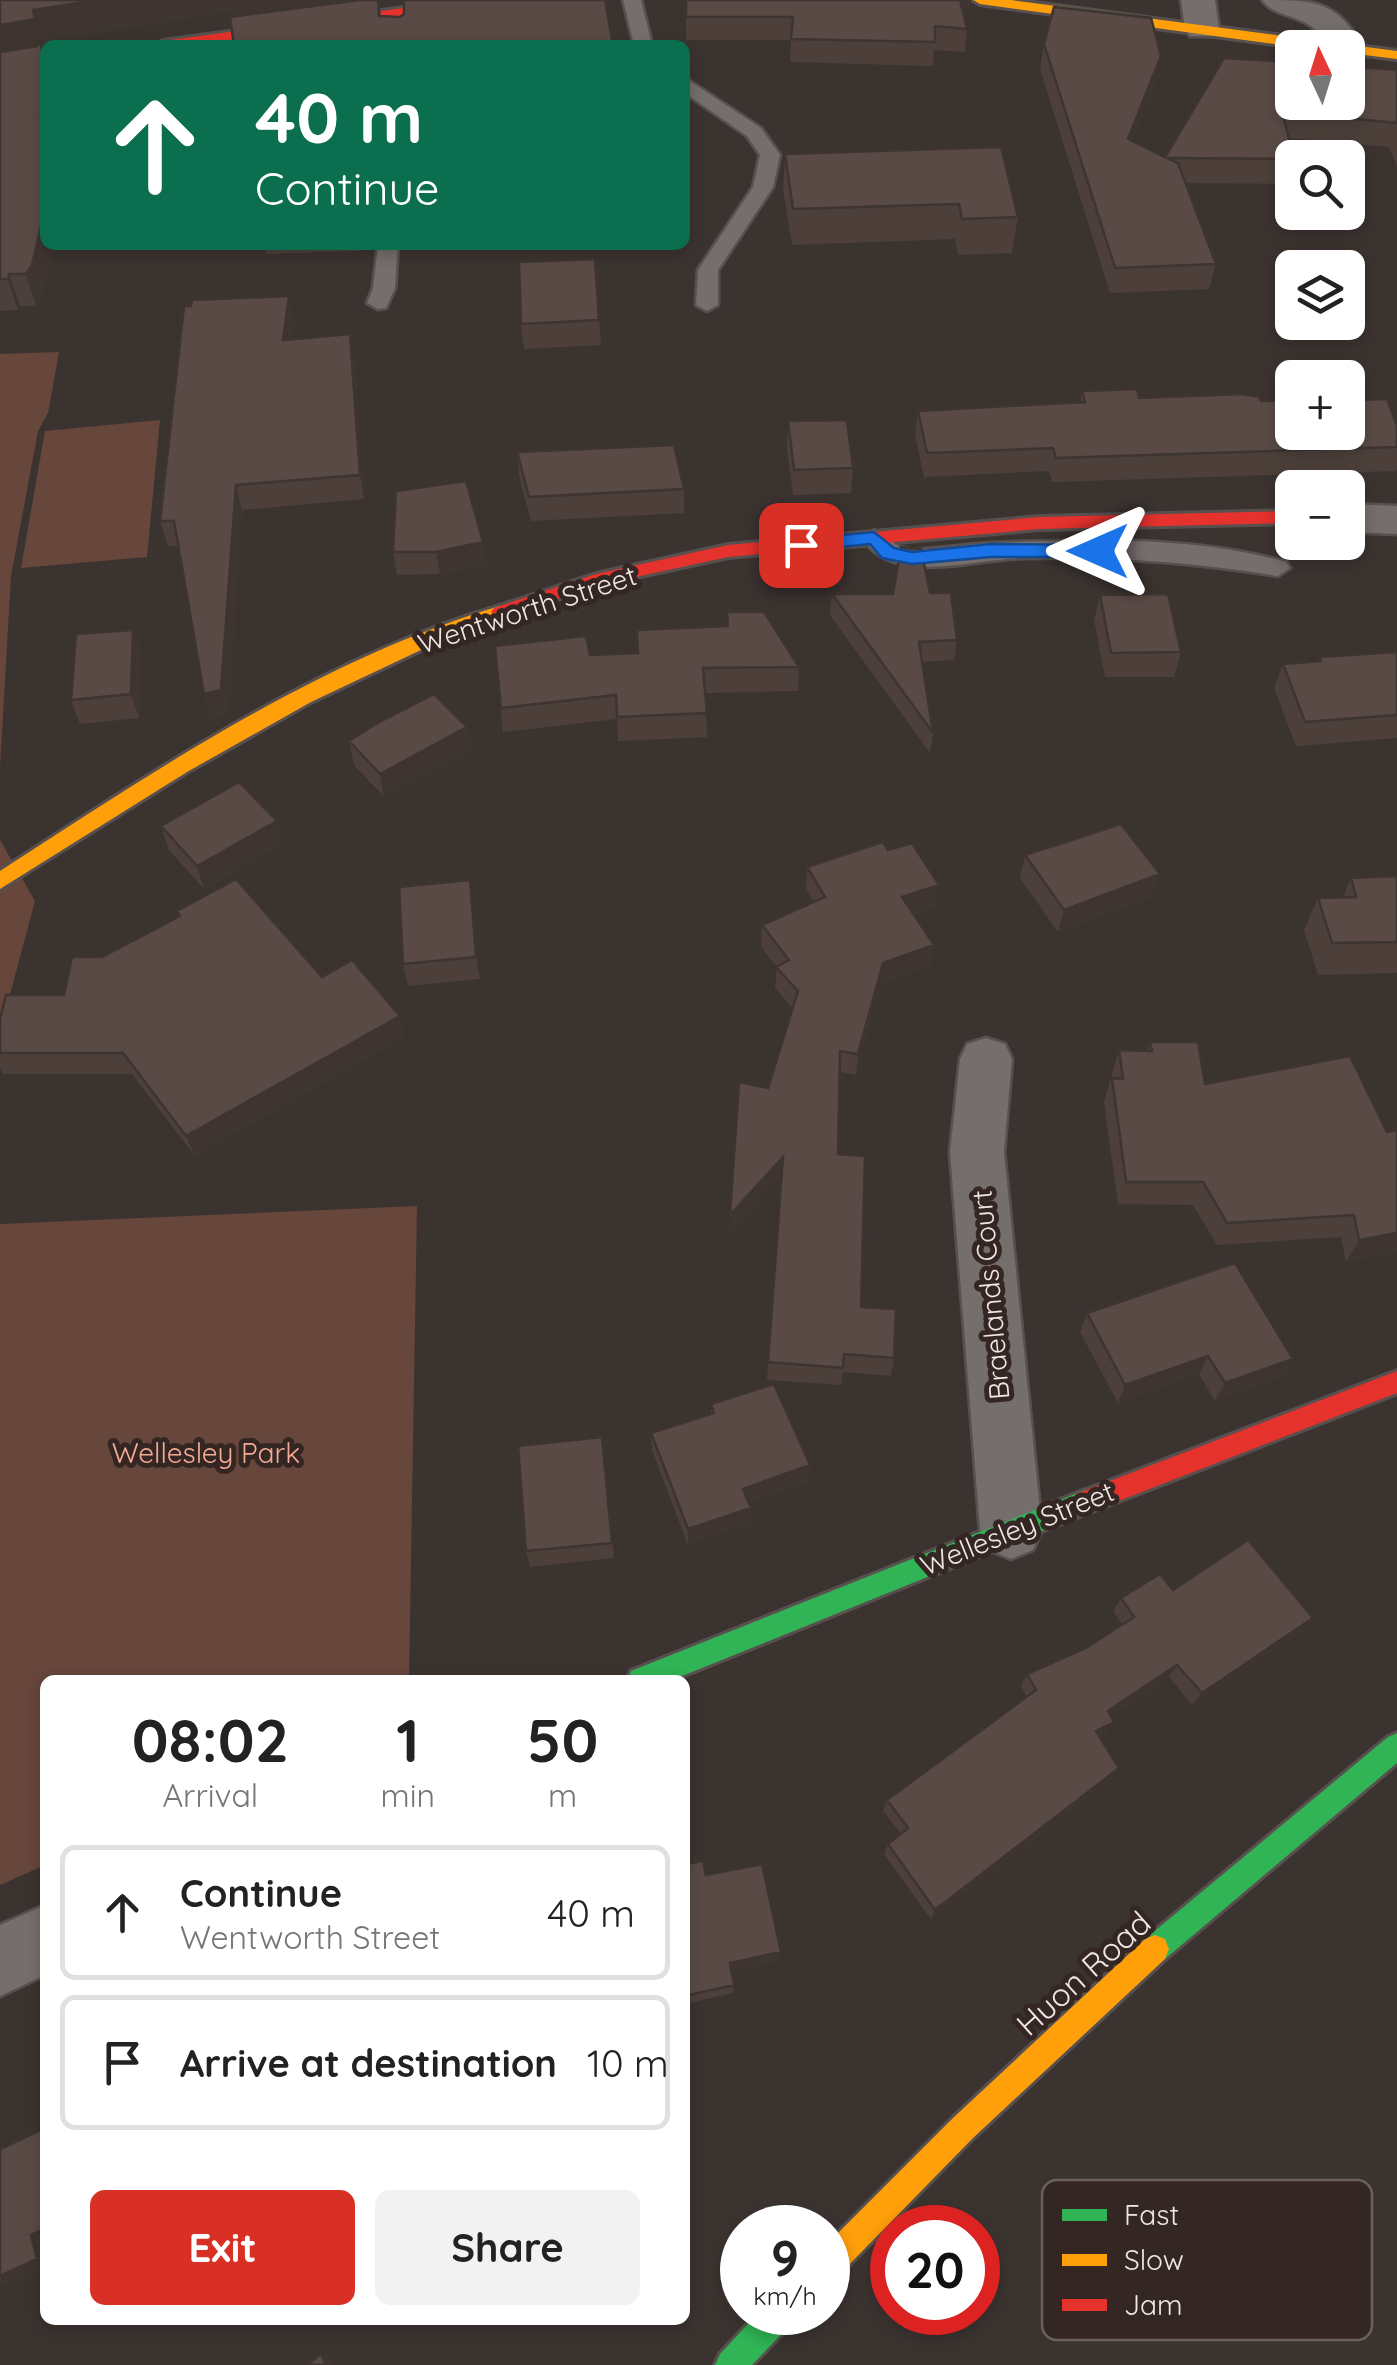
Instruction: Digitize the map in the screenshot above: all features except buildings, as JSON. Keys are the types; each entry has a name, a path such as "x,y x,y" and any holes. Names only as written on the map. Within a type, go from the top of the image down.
{"street":[{"path":"209,40 395,20 492,0"},
{"path":"980,0 1200,15 1275,32"},
{"path":"1279,0 1323,16 1336,30"},
{"path":"1365,51 1397,55"},
{"name":"Wentworth Street","path":"0,882 112,808 312,690 468,623 596,580 728,551 1039,523 1275,517"},
{"path":"1365,519 1397,520"},
{"name":"Braelands Court","path":"986,1059 977,1152 1011,1530"},
{"name":"Wellesley Street","path":"652,1675 1011,1530 1397,1382"},
{"name":"Huon Road","path":"850,2242 976,2113 1264,1852 1397,1746"},
{"path":"0,1960 40,1941"},
{"path":"731,2365 759,2335"}],"lane":[{"path":"632,0 643,40"},
{"path":"690,87 754,132 770,155 764,187 708,270 707,306"},
{"path":"378,304 384,288 388,250"},
{"path":"874,538 889,553 912,558 991,550 1134,551 1208,554 1278,568"}],"green space":[{"path":"59,352 48,413 38,431 11,576 0,767 0,354"},
{"path":"160,420 147,557 21,568 45,431"},
{"path":"0,840 35,901 0,1032"},
{"name":"Wellesley Park","path":"417,1206 409,1675 40,1675 40,1867 0,1885 0,1224"}],"traffic: fast":[{"path":"652,1675 1085,1502"},
{"path":"1155,1949 1397,1746"},
{"path":"731,2365 759,2335"}],"traffic: slow":[{"path":"980,0 1275,39"},
{"path":"1365,51 1397,55"},
{"path":"0,881 181,767 305,697 368,665 500,612"},
{"path":"850,2242 963,2128 1155,1949"}],"traffic: jam":[{"path":"200,40 492,0"},
{"path":"500,612 596,580 728,551 1039,523 1275,517"},
{"path":"1085,1502 1397,1382"}],"route":[{"path":"801,545 874,538 889,553 912,558 991,550 1098,551"}]}
